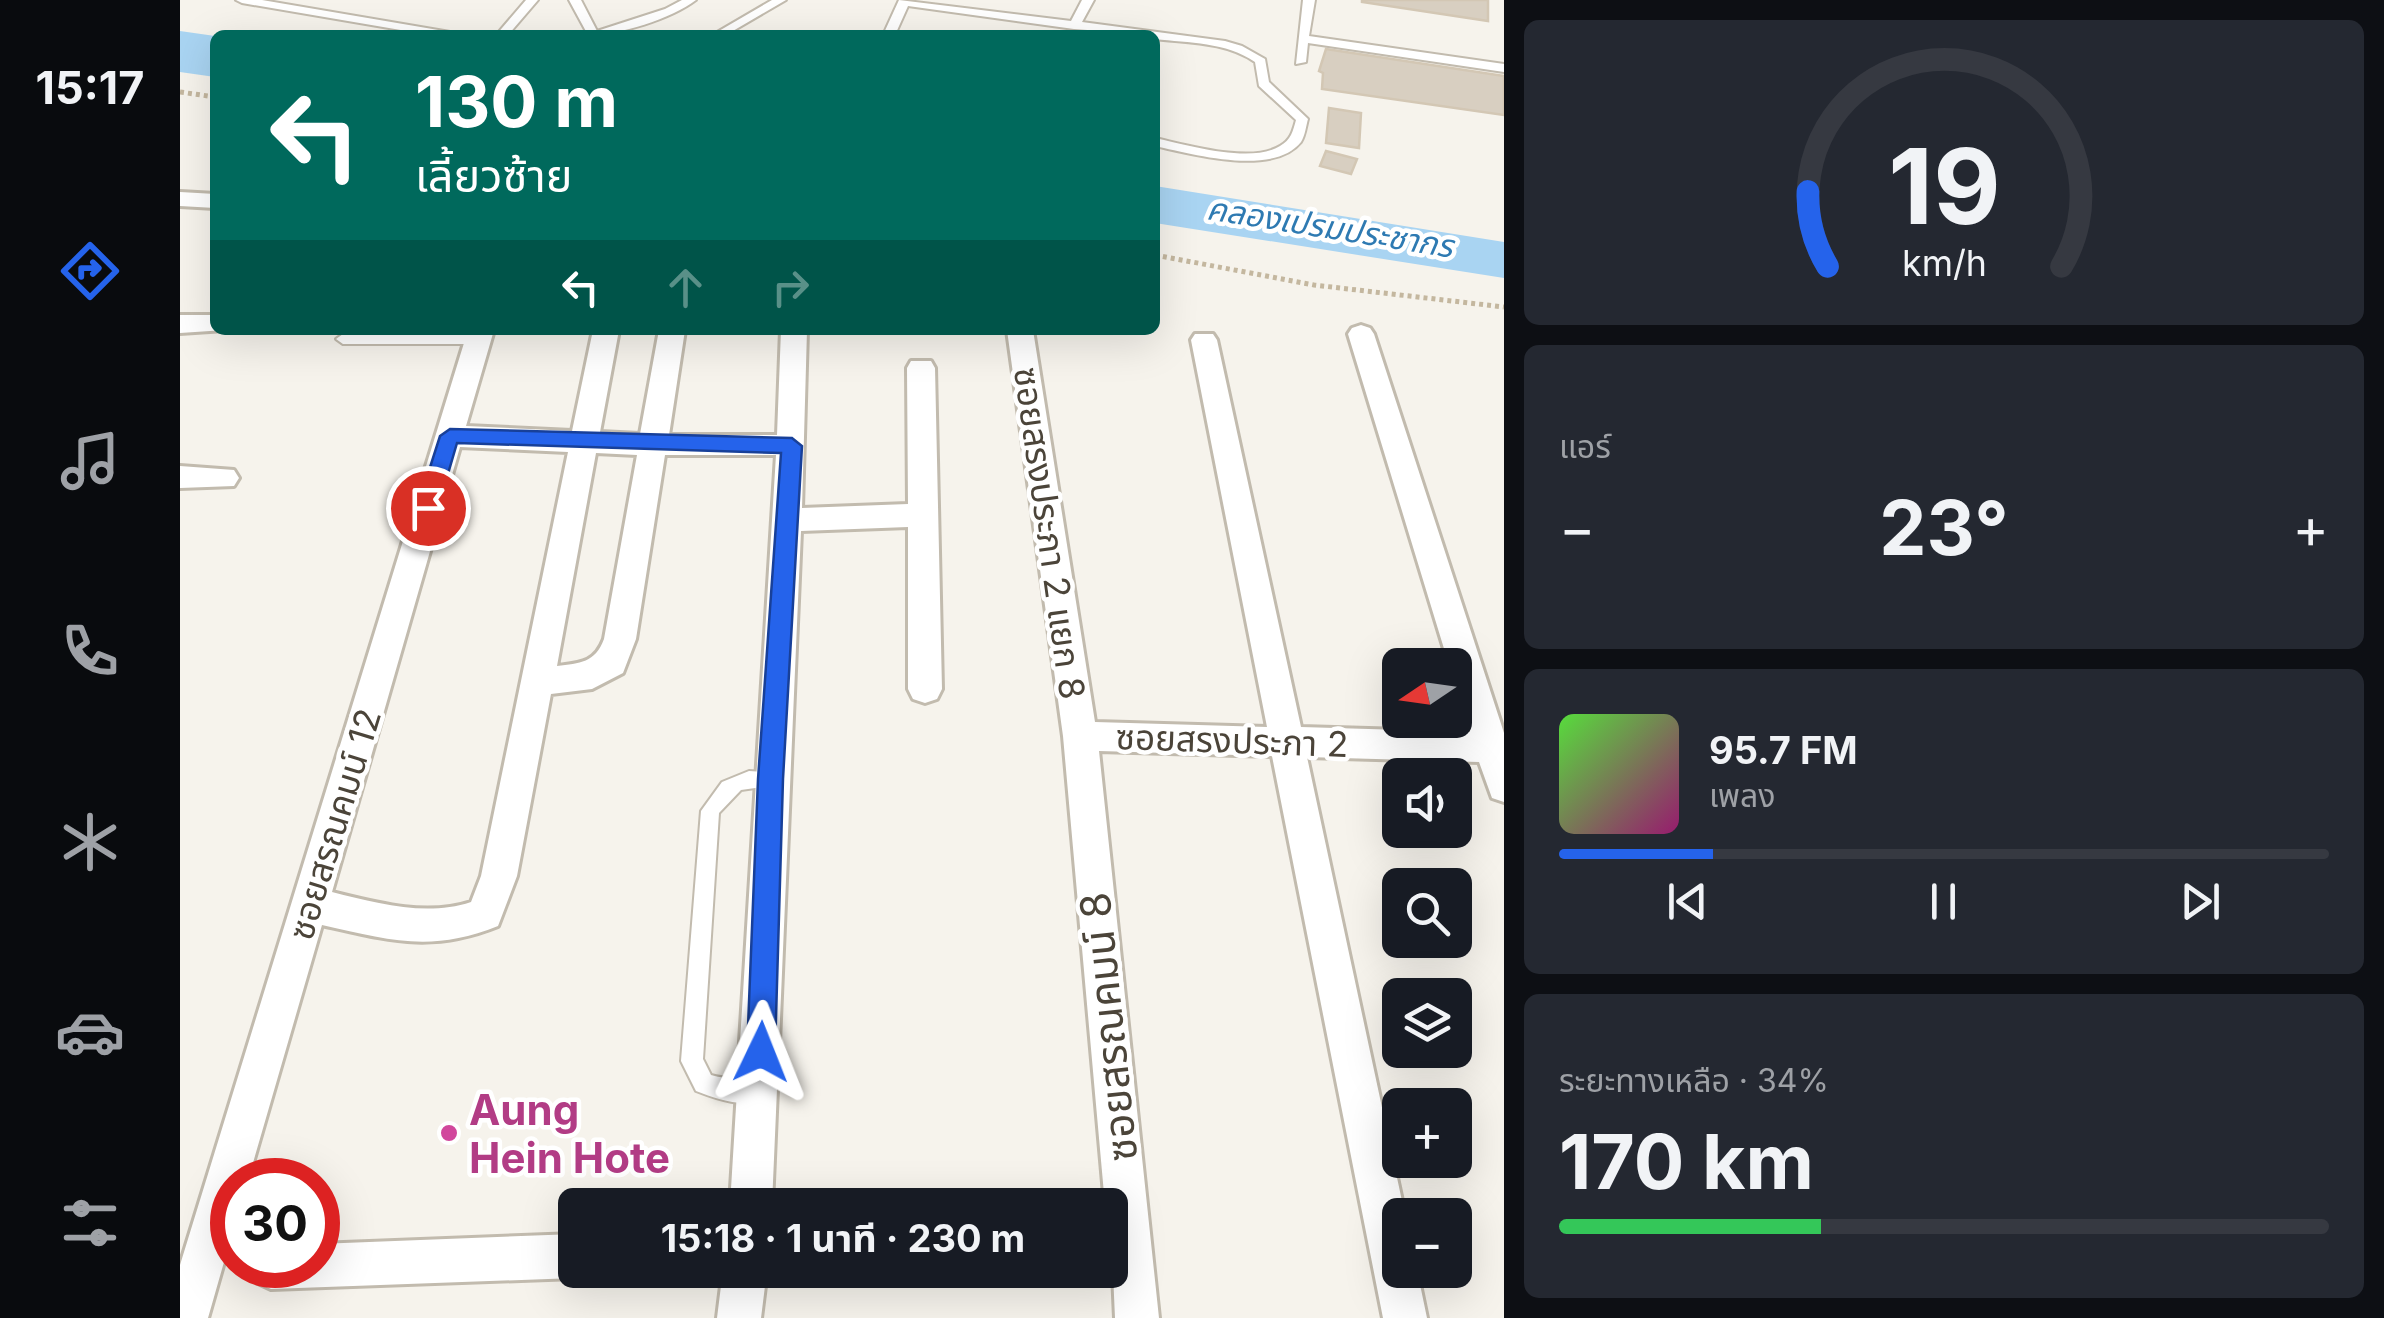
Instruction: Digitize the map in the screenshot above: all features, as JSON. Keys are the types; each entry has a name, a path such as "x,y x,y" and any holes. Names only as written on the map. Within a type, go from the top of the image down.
{"street":[{"path":"180,199 210,200"},
{"path":"180,324 210,324"},
{"path":"1361,334 1498,748 1504,787"},
{"name":"ซอยสรณคมน์ 12","path":"186,1318 480,335"},
{"path":"310,905 417,926 461,926 485,914 500,876 605,335"},
{"path":"536,682 592,675 611,663 620,638 671,335"},
{"path":"752,1188 760,1091 770,779 789,520 794,335"},
{"name":"ซอยสรงประภา 2 แยก 8","path":"1021,335 1080,736"},
{"path":"1204,340 1406,1318"},
{"path":"921,368 924,689"},
{"path":"450,436 792,446"},
{"path":"180,477 224,478"},
{"path":"789,520 922,516"},
{"name":"ซอยสรงประภา 2","path":"1080,736 1498,748"},
{"name":"ซอยสรณคมน์ 8","path":"1080,736 1137,1318"},
{"path":"340,1265 558,1257"},
{"path":"738,1318 742,1288"}],"lane":[{"path":"242,0 420,30"},
{"path":"506,30 532,0"},
{"path":"610,30 669,12 690,0"},
{"path":"727,30 780,0"},
{"path":"1074,26 1088,0"},
{"path":"1300,62 1309,0"},
{"path":"578,1 592,30"},
{"path":"891,30 905,1 1109,30"},
{"path":"1160,36 1251,53 1260,62 1263,83 1302,118 1302,130 1294,141 1264,156 1246,159 1160,143"},
{"path":"1304,39 1504,68"},
{"path":"343,339 480,335"},
{"path":"760,1091 726,1091 704,1083 692,1061 710,812 724,790 744,778 770,779"}],"path":[{"path":"180,92 210,96"},
{"path":"1160,256 1314,285 1504,306"}],"water":[{"path":"180,31 210,35 210,76 180,72"},
{"name":"คลองเปรมประชากร","path":"1160,187 1504,242 1504,278 1160,224"}],"building":[{"path":"1488,0 1488,21 1362,2"},
{"path":"1326,49 1504,76 1504,115 1322,89 1323,73 1319,71"},
{"path":"1329,108 1361,113 1359,148 1326,143"},
{"path":"1326,151 1357,159 1351,174 1320,166"}],"place":[{"name":"Aung Hein Hote","path":"449,1133"}],"route":[{"path":"428,508 450,436 792,446 770,779 761,1052"}]}
